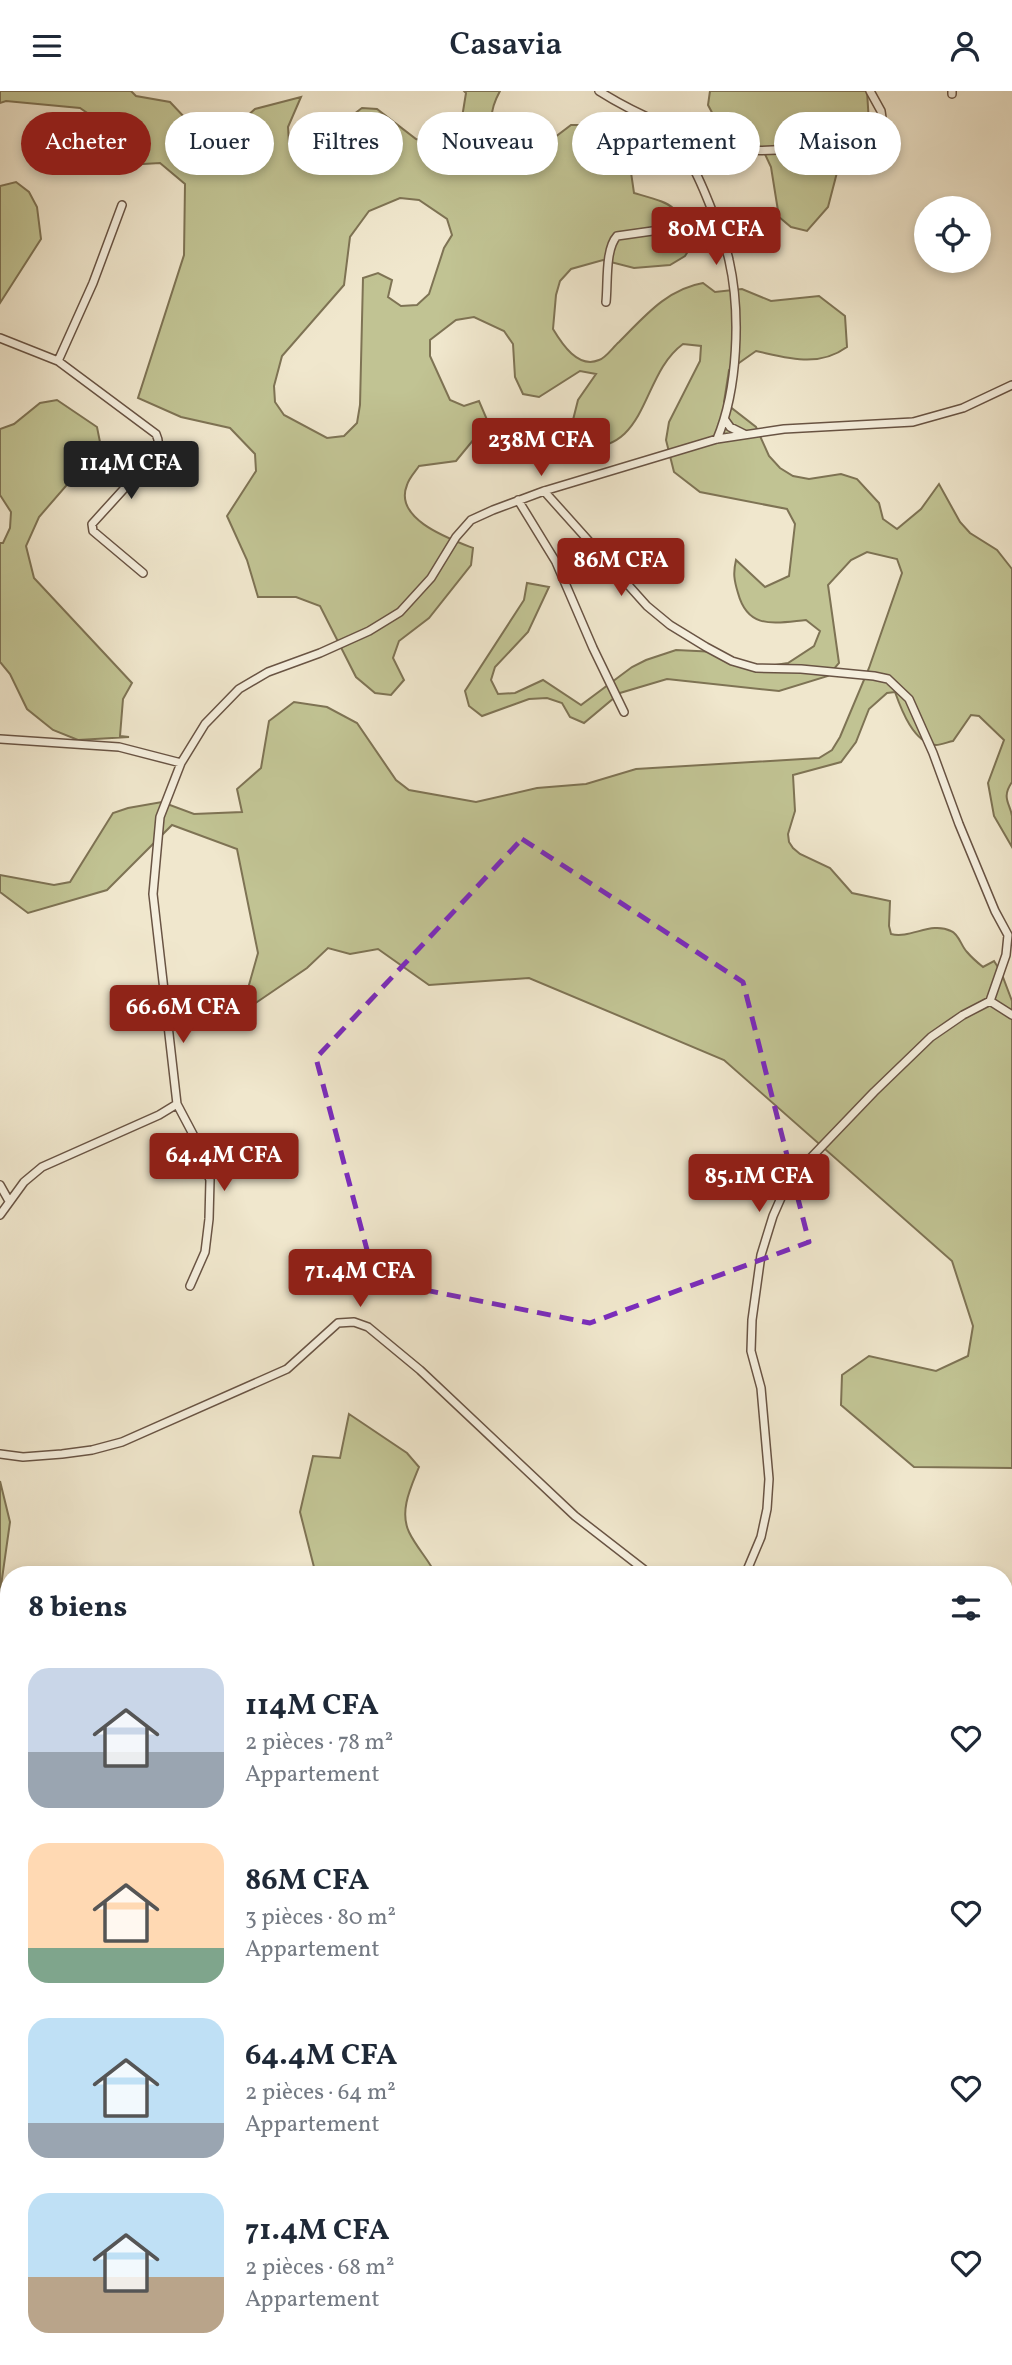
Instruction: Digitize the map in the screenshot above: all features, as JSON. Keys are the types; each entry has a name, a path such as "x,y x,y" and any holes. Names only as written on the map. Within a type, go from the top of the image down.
{"street":[{"path":"599,91 637,112"},
{"path":"760,150 794,148 877,124 882,118 881,111 870,91"},
{"path":"697,175 729,259 736,317 732,380 725,420 717,439"},
{"path":"58,361 93,283 121,205"},
{"path":"606,302 610,252 612,241 617,236 716,222"},
{"path":"0,338 58,361 156,434 159,448 152,459 92,524 93,531 143,573"},
{"path":"190,1286 205,1252 210,1180 196,1140 177,1104 153,894 160,817 181,764 205,724 239,689 268,671 320,653 369,631 400,613 431,578 456,537 471,520 518,500 717,439 784,429 913,422 963,408 1012,385"},
{"path":"725,420 730,427 744,434"},
{"path":"544,491 647,605 670,625 706,647 732,661 756,668 874,675 895,684 909,699 933,753 974,862 1008,935"},
{"path":"518,500 556,562 624,712"},
{"path":"0,739 119,747 181,764"},
{"path":"749,1566 761,1537 767,1509 769,1479 761,1388 751,1351 752,1320 761,1255 773,1216 784,1191 803,1165 874,1091 931,1037 963,1015 990,1001 1006,955 1012,926"},
{"path":"990,1001 1012,1014"},
{"path":"0,1215 24,1182 42,1167 159,1115 177,1104"},
{"path":"0,1185 9,1201"},
{"path":"0,1454 23,1457 62,1454 122,1442 288,1369 338,1323 354,1322 368,1327 420,1370 575,1516 639,1566"}],"highlighted area":[{"path":"522,839 743,982 809,1242 590,1323 375,1280 316,1058"}],"green space":[{"path":"0,91 131,91 136,96 170,102 179,112 165,112 165,167 160,163 151,164 151,112 86,112 80,108 6,101 0,103"},
{"path":"464,91 500,91 492,112 463,112 466,93"},
{"path":"710,91 867,91 868,112 774,112 774,175 836,175 828,207 807,231 791,227 779,217 771,167 764,152 760,151 760,112 712,112 708,105"},
{"path":"301,97 294,112 288,112 288,175 403,175 403,129 417,139 417,175 558,175 558,135 572,125 572,175 631,175 634,193 672,207 694,242 685,256 670,265 634,268 603,260 571,269 560,281 553,329 566,348 584,361 602,359 657,305 678,291 703,283 715,292 742,289 771,301 819,296 845,316 847,347 814,359 791,358 756,351 729,370 724,402 756,427 769,456 780,468 793,476 809,479 841,474 857,479 879,503 883,519 897,529 921,509 939,484 960,522 970,533 997,550 1012,569 1012,782 1007,796 1012,816 1012,847 994,816 988,783 1004,740 979,716 971,715 953,741 938,745 928,743 921,739 910,725 895,692 887,693 869,709 856,742 841,762 793,775 795,811 788,834 793,848 830,868 852,893 890,901 891,934 944,928 956,935 967,952 983,967 994,961 1012,1001 1012,1468 914,1467 841,1405 842,1375 869,1356 936,1371 968,1356 973,1326 952,1261 724,1060 529,978 429,985 378,949 350,954 328,948 307,968 241,1013 258,953 237,849 172,825 107,890 28,913 0,892 0,875 54,885 70,882 113,813 128,808 162,802 194,814 242,812 237,789 261,768 269,721 294,702 327,707 357,723 396,780 409,790 476,802 537,788 586,784 636,769 819,758 832,750 840,737 869,668 902,573 897,559 867,552 851,560 828,585 839,663 828,676 779,691 667,679 620,693 584,723 570,717 562,703 547,698 529,699 482,716 469,706 465,691 524,600 527,583 549,587 528,632 495,667 491,680 498,694 515,693 543,680 581,705 632,667 676,650 717,652 756,668 788,663 814,646 820,631 806,620 773,623 755,619 742,605 737,588 734,573 736,560 765,587 789,576 795,524 787,509 700,492 674,472 666,440 669,422 700,361 701,346 683,344 669,358 631,427 618,439 600,446 576,447 570,432 578,400 596,374 580,371 539,397 523,394 515,377 513,344 504,331 474,317 456,320 430,340 430,356 450,400 464,406 479,401 488,422 456,461 419,466 408,482 405,497 408,508 426,526 473,548 471,565 429,618 399,641 393,658 404,680 391,695 375,693 356,677 320,606 296,597 258,597 247,560 227,516 256,471 255,454 230,428 181,417 138,398 184,255 185,184 174,175 274,175 274,112 252,112","holes":["400,198 419,200 447,219 452,235 444,248 429,294 417,305 401,306 388,297 392,280 378,273 363,278 360,405 357,423 344,436 327,438 284,415 275,402 274,386 282,356 344,285 350,237 369,211"]},
{"path":"362,108 377,109 381,112 357,112"},
{"path":"16,182 29,192 37,207 41,239 0,303 0,186"},
{"path":"57,400 97,427 100,442 92,456 39,517 26,546 34,578 132,683 123,699 120,736 129,737 78,740 53,730 27,709 10,674 0,662 0,543 3,543 10,528 11,512 0,495 0,429 14,424 40,403"},
{"path":"349,1414 407,1453 419,1467 407,1499 405,1516 412,1538 431,1566 314,1566 300,1512 313,1456 340,1458"},
{"path":"0,1481 10,1522 4,1566 0,1566"}]}
